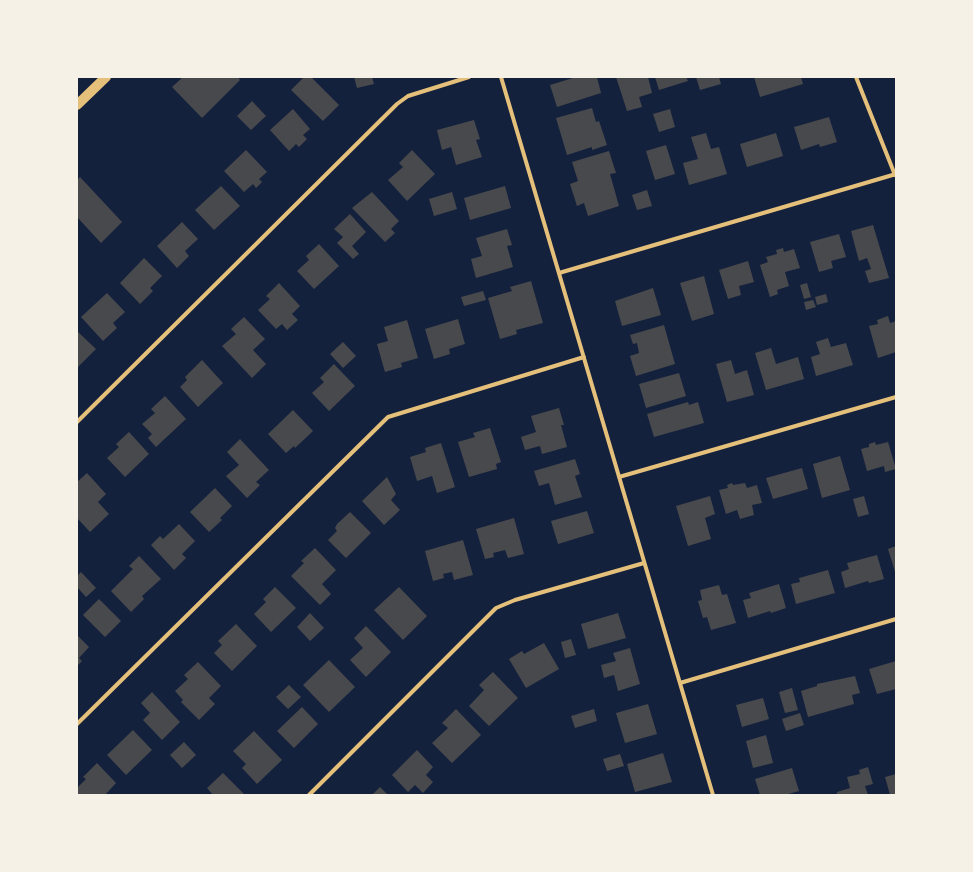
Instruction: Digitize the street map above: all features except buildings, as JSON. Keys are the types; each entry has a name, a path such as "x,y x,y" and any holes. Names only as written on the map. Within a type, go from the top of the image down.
{"main road":[{"path":"77,105 106,77"}],"street":[{"path":"77,422 397,104 408,96 470,77"},
{"path":"501,77 713,795"},
{"path":"559,273 896,175 856,77"},
{"path":"77,724 388,418 584,358"},
{"path":"619,477 896,397"},
{"path":"308,795 496,608 515,600 644,563"},
{"path":"680,683 896,619"}]}
